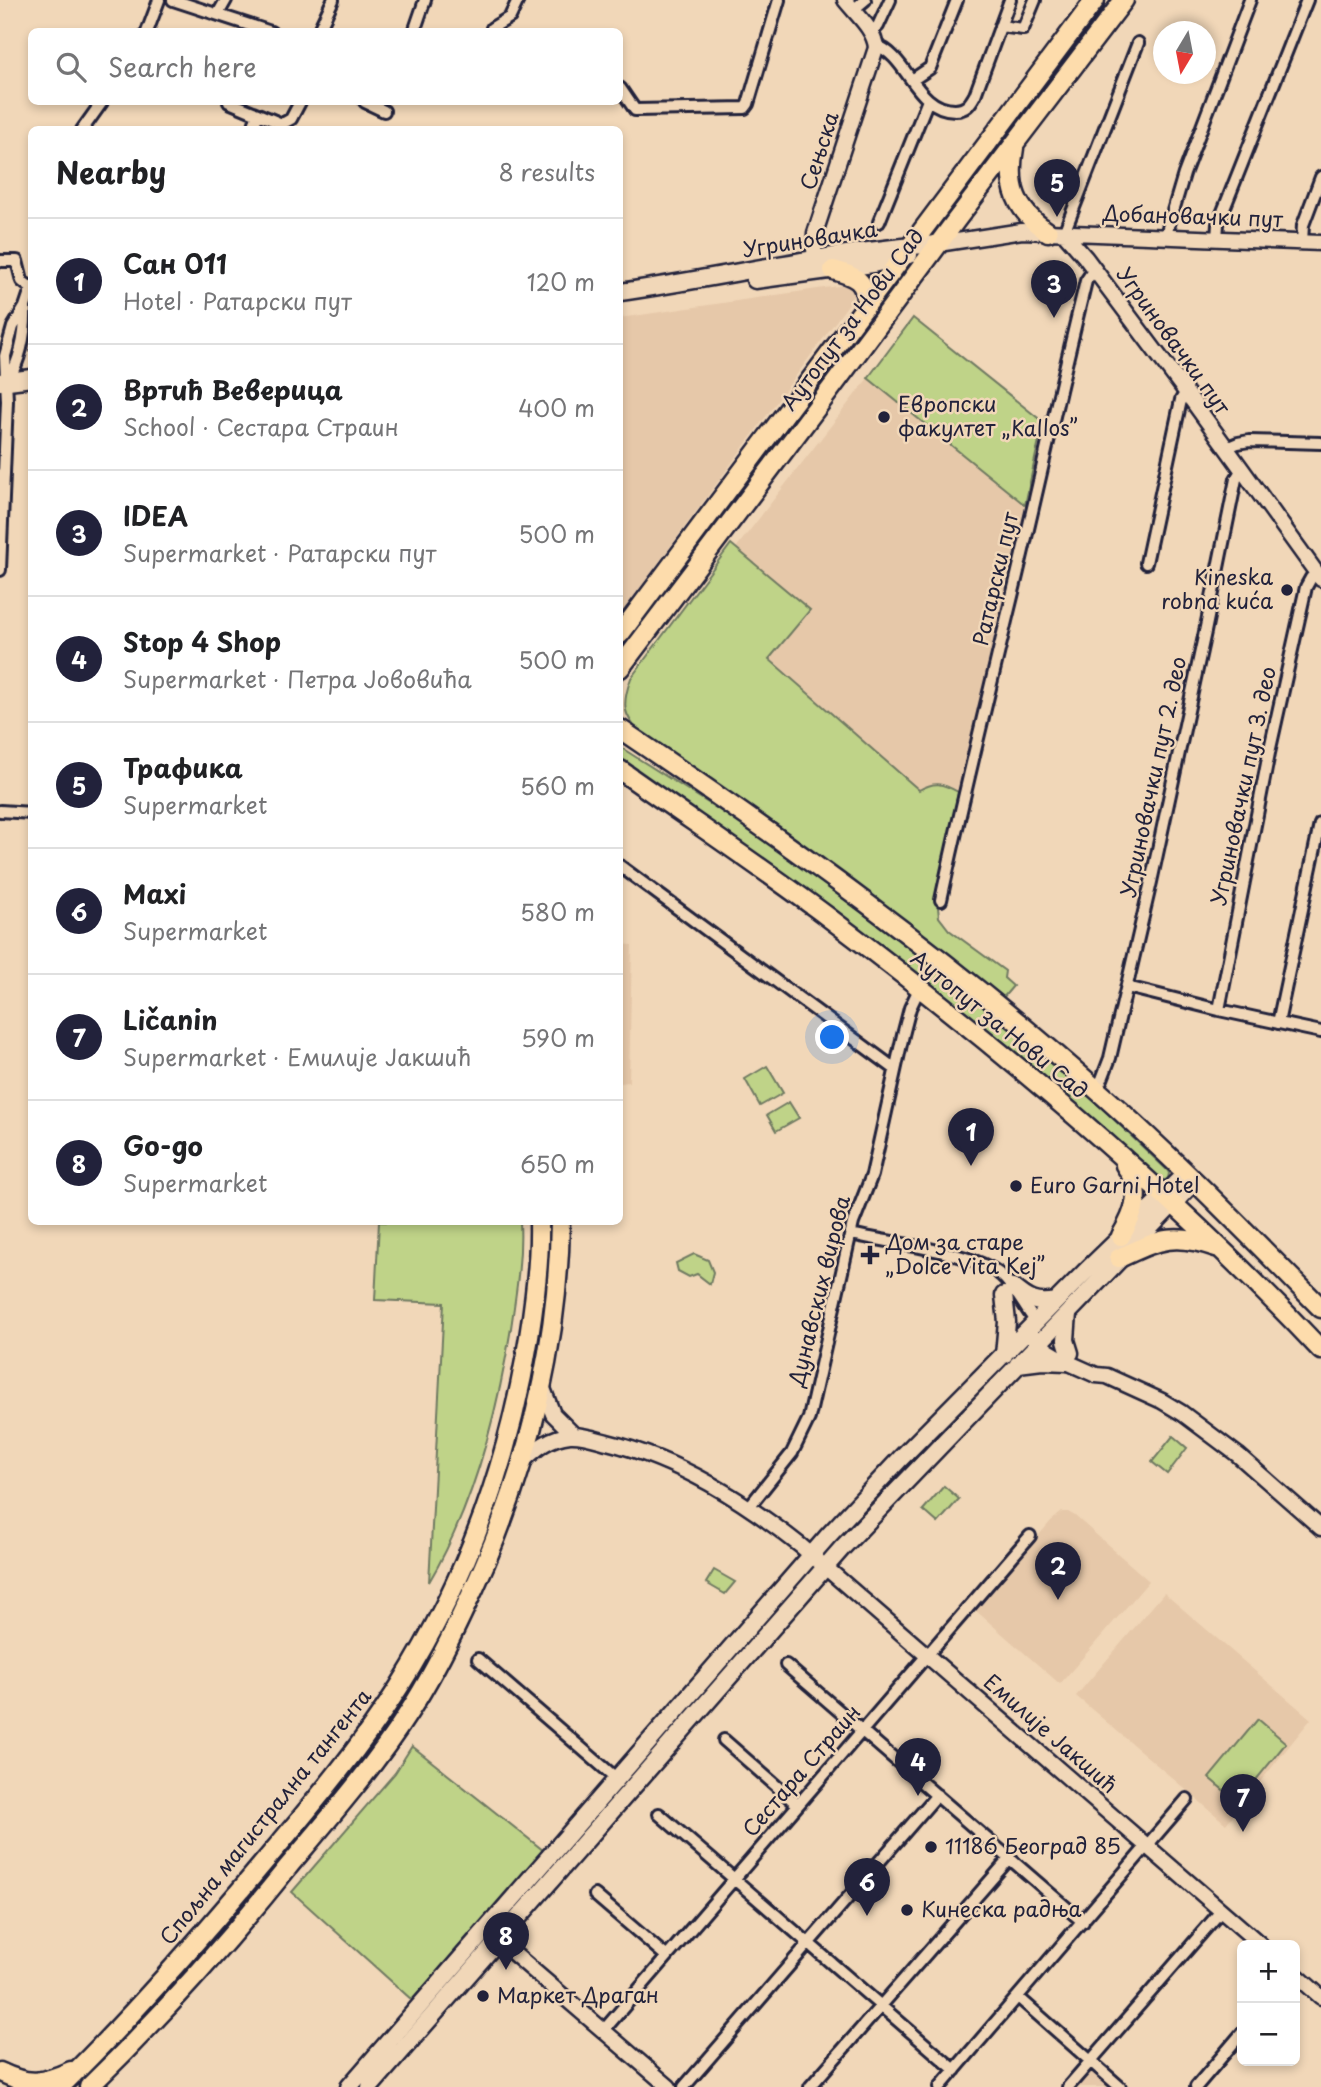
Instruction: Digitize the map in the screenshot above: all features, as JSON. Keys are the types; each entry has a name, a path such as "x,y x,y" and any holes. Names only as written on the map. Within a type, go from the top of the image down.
{"main road":[{"name":"Аутопут за Нови Сад","path":"623,630 1096,0"},
{"name":"Аутопут за Нови Сад","path":"623,664 1124,0"},
{"path":"1014,146 1011,167 1013,189 1024,211 1038,225 1056,232"},
{"name":"Угриновачка","path":"623,292 702,280 746,281 938,244"},
{"path":"822,267 852,276 862,283 867,296 866,306"},
{"path":"4,381 28,378"},
{"path":"623,724 636,740"},
{"name":"Аутопут за Нови Сад","path":"623,731 787,844 909,934 1012,1017 1096,1089 1321,1308"},
{"name":"Аутопут за Нови Сад","path":"628,780 825,915 920,987 1112,1149 1219,1248 1321,1350"},
{"path":"349,2087 493,1935 825,1567 1018,1364 1037,1333 1121,1236 1133,1212 1137,1195 1129,1170 1112,1149"},
{"path":"1062,1307 1119,1258 1190,1178"},
{"path":"1121,1236 1169,1201"},
{"name":"Спољна магистрална тангента","path":"60,2087 165,1976 300,1819 377,1721 424,1644 460,1574 489,1501 512,1424 524,1369 536,1287 539,1225"},
{"path":"92,2086 163,2013 268,1892 377,1757 432,1675 479,1579 503,1522 523,1461 542,1386 557,1291 560,1225"},
{"path":"1119,1258 1154,1242 1174,1238 1193,1240 1219,1248"},
{"path":"1004,1355 1009,1291 1035,1303 1062,1307"},
{"path":"1018,1364 1069,1357 1062,1307"},
{"path":"370,2087 617,1779 811,1555 900,1459 1004,1355 1037,1333"},
{"path":"250,1878 268,1892"},
{"path":"0,2073 37,2083 51,2081 80,2067"},
{"path":"0,2073 15,2087"}],"street":[{"path":"148,28 159,0"},
{"path":"173,0 259,28"},
{"path":"218,14 226,0"},
{"path":"320,28 333,0"},
{"path":"415,28 425,0"},
{"path":"492,28 510,18 518,0"},
{"path":"623,92 635,110 745,108 779,0"},
{"path":"865,0 849,5 873,39 887,51 928,100 950,110 968,107 975,95 1010,0"},
{"path":"873,39 890,0"},
{"path":"912,80 926,72 933,63 957,0"},
{"path":"1000,26 1023,29 1035,0"},
{"path":"1165,238 1184,174 1250,0"},
{"path":"1217,239 1218,224 1307,0"},
{"name":"Сењска","path":"822,267 816,233 873,57 873,39"},
{"path":"938,244 997,234 1056,232 1138,43"},
{"path":"879,222 928,100"},
{"path":"85,126 100,105"},
{"path":"235,105 279,124 291,119 298,105"},
{"path":"371,105 384,111"},
{"path":"254,126 257,115"},
{"path":"1302,242 1304,225 1321,177"},
{"name":"Добановачки пут","path":"1056,232 1321,243"},
{"name":"Угриновачки пут","path":"1056,232 1094,269 1319,576"},
{"path":"0,261 17,261 22,281 28,285"},
{"name":"Ратарски пут","path":"941,900 968,773 1064,369 1086,281 1094,269"},
{"path":"0,570 4,381 19,356 28,297"},
{"path":"1146,563 1181,400 1186,393"},
{"path":"1226,448 1249,441 1321,443"},
{"name":"Угриновачки пут 2. део","path":"1096,1089 1107,1068 1127,988 1197,672 1236,479 1241,471"},
{"name":"Угриновачки пут 3. део","path":"1219,1010 1269,753 1306,587 1311,578 1319,576"},
{"path":"0,811 28,813"},
{"path":"1278,1023 1320,824"},
{"path":"623,868 895,1069"},
{"name":"Дунавских вирова","path":"749,1507 792,1453 806,1429 850,1234 875,1166 895,1069 911,1008 920,987"},
{"path":"1127,988 1321,1032"},
{"path":"850,1234 964,1258 997,1272 1037,1333 1069,1357 1101,1368 1107,1377 1162,1401 1182,1413 1238,1455 1321,1528"},
{"path":"542,1386 553,1414 573,1434 622,1446 702,1478 749,1507 811,1555"},
{"path":"523,1461 545,1443 573,1434"},
{"name":"Сестара Страин","path":"603,2031 1030,1536"},
{"name":"Емилије Јакшић","path":"811,1555 1255,1940"},
{"path":"478,1659 617,1779"},
{"path":"786,1665 1083,1922"},
{"path":"723,1740 798,1805"},
{"path":"684,2087 937,1795"},
{"path":"940,2087 1187,1799"},
{"path":"659,1814 955,2070"},
{"path":"810,2087 1010,1857"},
{"path":"596,1895 666,1956"},
{"path":"1068,2087 1221,1911"},
{"path":"493,1935 669,2087"},
{"path":"1300,1979 1321,1997"},
{"path":"1018,1997 1120,2087"},
{"path":"1196,2087 1237,2039"}],"shaded area":[{"path":"845,285 851,288 854,294 623,611 623,318"},
{"path":"868,378 1025,505 958,792 944,784 919,790 769,659 810,610 736,548"},
{"path":"623,944 632,945 629,1082 623,1083"},
{"path":"1062,1512 1075,1516 1149,1581 1060,1684 975,1610 1051,1521"},
{"path":"1164,1593 1311,1719 1226,1824 1076,1696"},
{"path":"1091,2061 1120,2087 1068,2087"}],"green space":[{"path":"913,318 1043,422 1025,505 868,378"},
{"path":"731,544 810,610 769,659 919,790 939,784 958,792 938,907 939,917 949,930 1005,971 1004,978 1013,986 1002,999 885,906 783,830 643,737 631,722 625,703 631,678"},
{"path":"623,749 757,834 917,954 1088,1095 1167,1170 1168,1179 1159,1179 1102,1126 623,764"},
{"path":"767,1066 783,1093 760,1106 745,1079"},
{"path":"789,1102 799,1118 776,1131 767,1115"},
{"path":"379,1225 520,1225 515,1302 491,1427 459,1522 429,1582 444,1303 375,1300"},
{"path":"694,1254 708,1260 713,1272 710,1284 697,1274 689,1277 678,1271 676,1263"},
{"path":"1173,1436 1187,1448 1167,1474 1152,1462"},
{"path":"944,1486 959,1499 938,1523 923,1510"},
{"path":"714,1570 735,1582 725,1594 706,1583"},
{"path":"1258,1719 1286,1743 1238,1802 1209,1778"},
{"path":"412,1746 544,1851 412,2000 292,1892 395,1773"}],"place":[{"name":"Трафика","path":"1057,217"},
{"name":"IDEA","path":"1054,318"},
{"name":"Европски факултет „Kallos”","path":"884,417"},
{"name":"Kineska robna kuća","path":"1287,590"},
{"name":"Сан 011","path":"971,1166"},
{"name":"Euro Garni Hotel","path":"1016,1186"},
{"name":"Дом за старе „Dolce Vita Kej”","path":"870,1255"},
{"name":"Вртић Веверица","path":"1058,1600"},
{"name":"Stop 4 Shop","path":"918,1796"},
{"name":"Ličanin","path":"1243,1832"},
{"name":"11186 Београд 85","path":"931,1847"},
{"name":"Кинеска радња","path":"907,1910"},
{"name":"Maxi","path":"867,1916"},
{"name":"Go-go","path":"506,1970"},
{"name":"Маркет Драган","path":"483,1996"}]}
